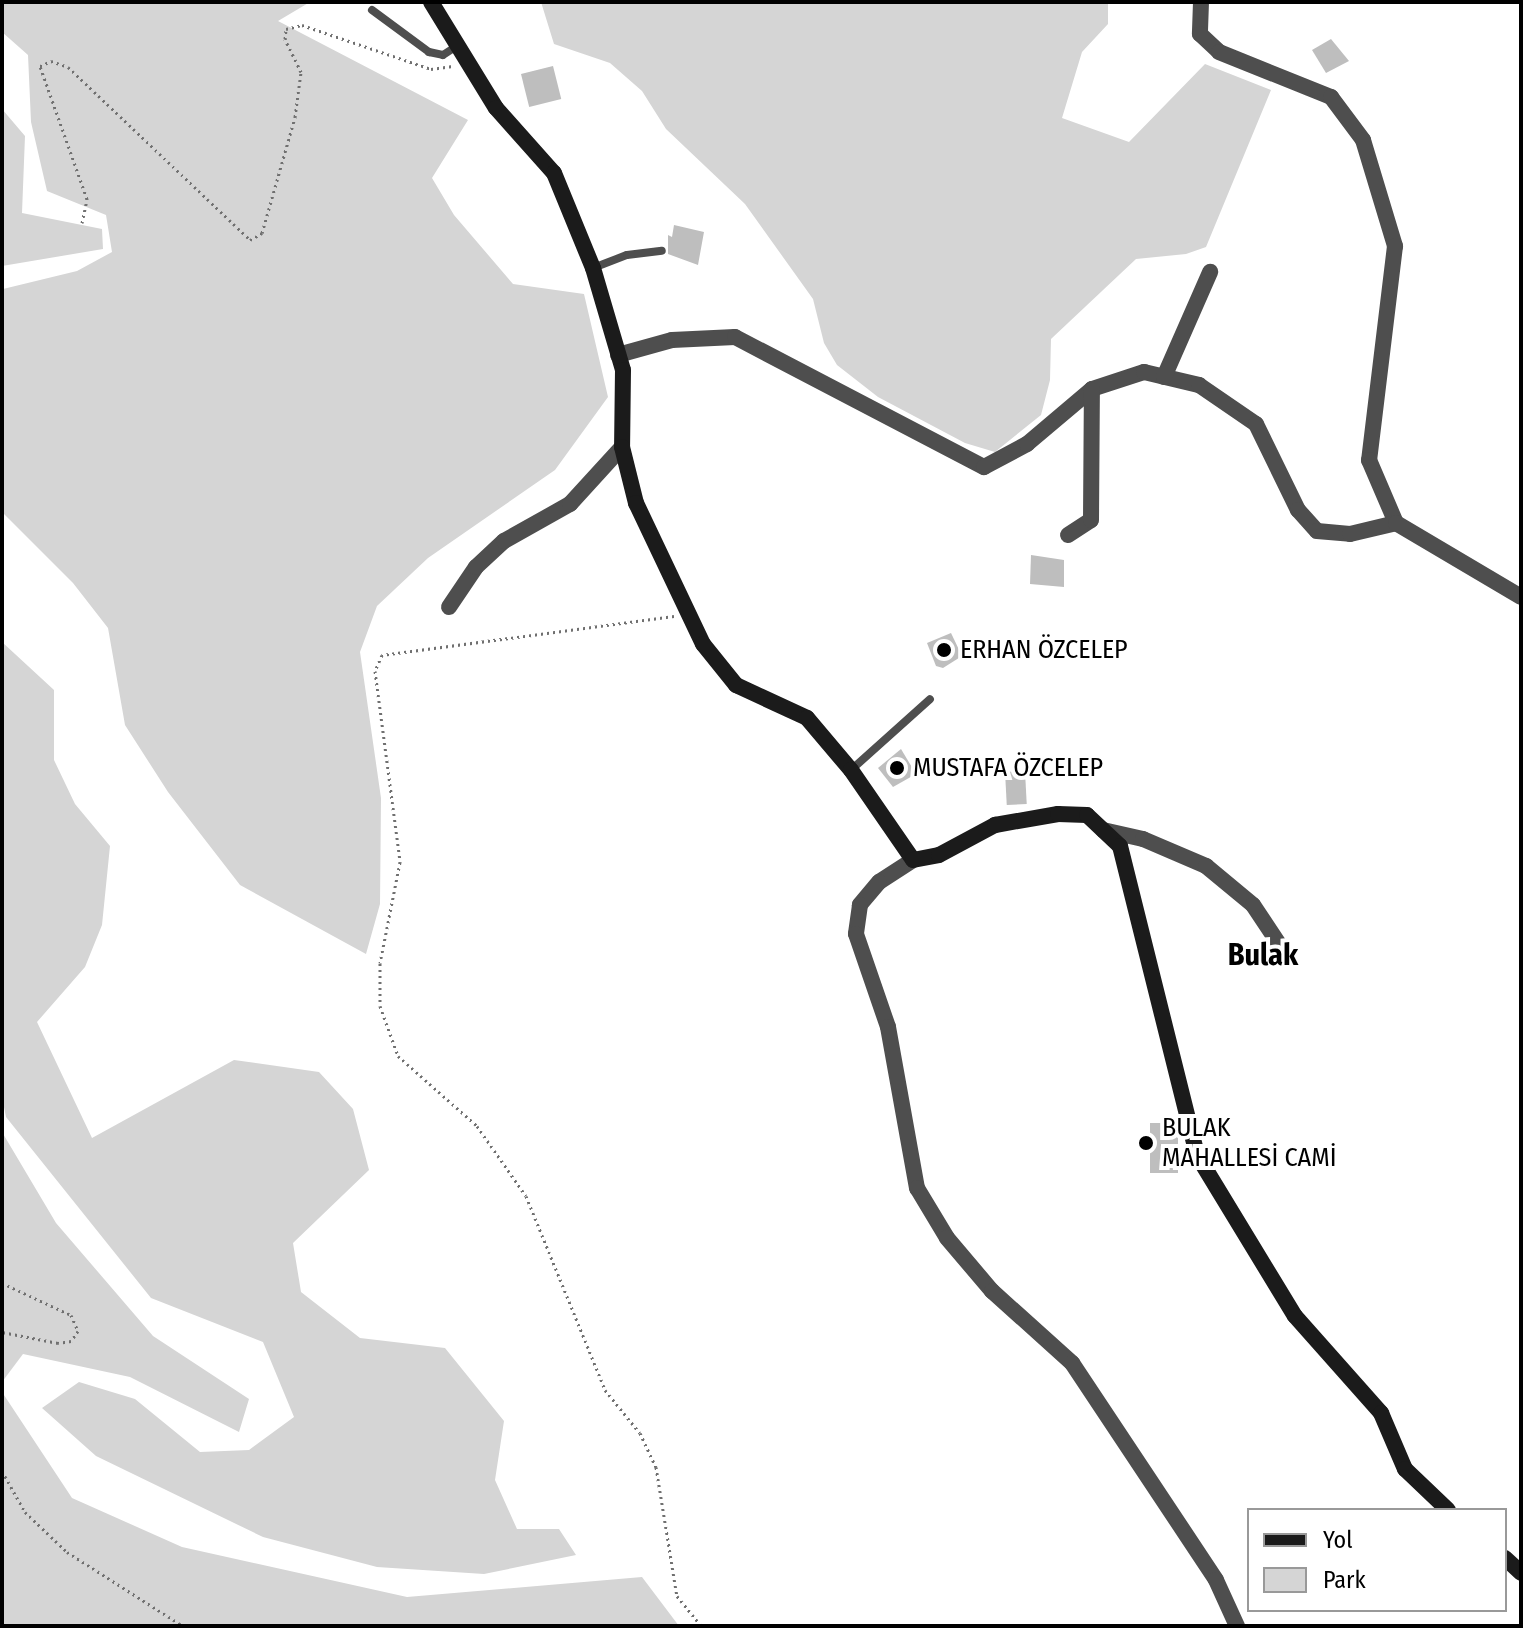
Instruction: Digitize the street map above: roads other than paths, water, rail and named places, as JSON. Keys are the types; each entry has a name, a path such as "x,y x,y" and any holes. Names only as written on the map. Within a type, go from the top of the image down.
{"street":[{"path":"431,2 496,108 554,173 593,268 623,370 622,447 636,503 703,644 736,685 807,718 851,770 913,860"},
{"path":"1201,2 1200,34 1219,52 1331,97 1363,140 1395,246 1369,460 1396,523 1521,597"},
{"path":"1164,377 1210,272"},
{"path":"618,355 672,340 735,337 984,467 1027,444 1092,389 1144,372 1199,385 1256,424 1298,510 1317,531 1350,534 1396,523"},
{"path":"1068,535 1091,520 1092,389"},
{"path":"449,607 476,567 504,541 570,504 622,447"},
{"path":"1237,1626 1216,1580 1072,1363 992,1291 947,1238 917,1188 888,1027 856,934 860,905 879,882 913,860 939,855 995,825 1058,814 1087,815 1120,846 1197,1155 1295,1316 1381,1413 1405,1469 1446,1508"},
{"path":"1103,830 1143,839 1206,866 1253,905 1281,947"}],"lane":[{"path":"372,10 429,52 443,55 457,46"},
{"path":"593,268 627,255 662,251"},
{"path":"851,770 930,699"}],"place":[{"name":"ERHAN ÖZCELEP","path":"944,650"},
{"name":"MUSTAFA ÖZCELEP","path":"897,768"},
{"name":"BULAK MAHALLESİ CAMİ","path":"1146,1143"}],"district":[{"name":"Bulak","path":"1263,955"}]}
